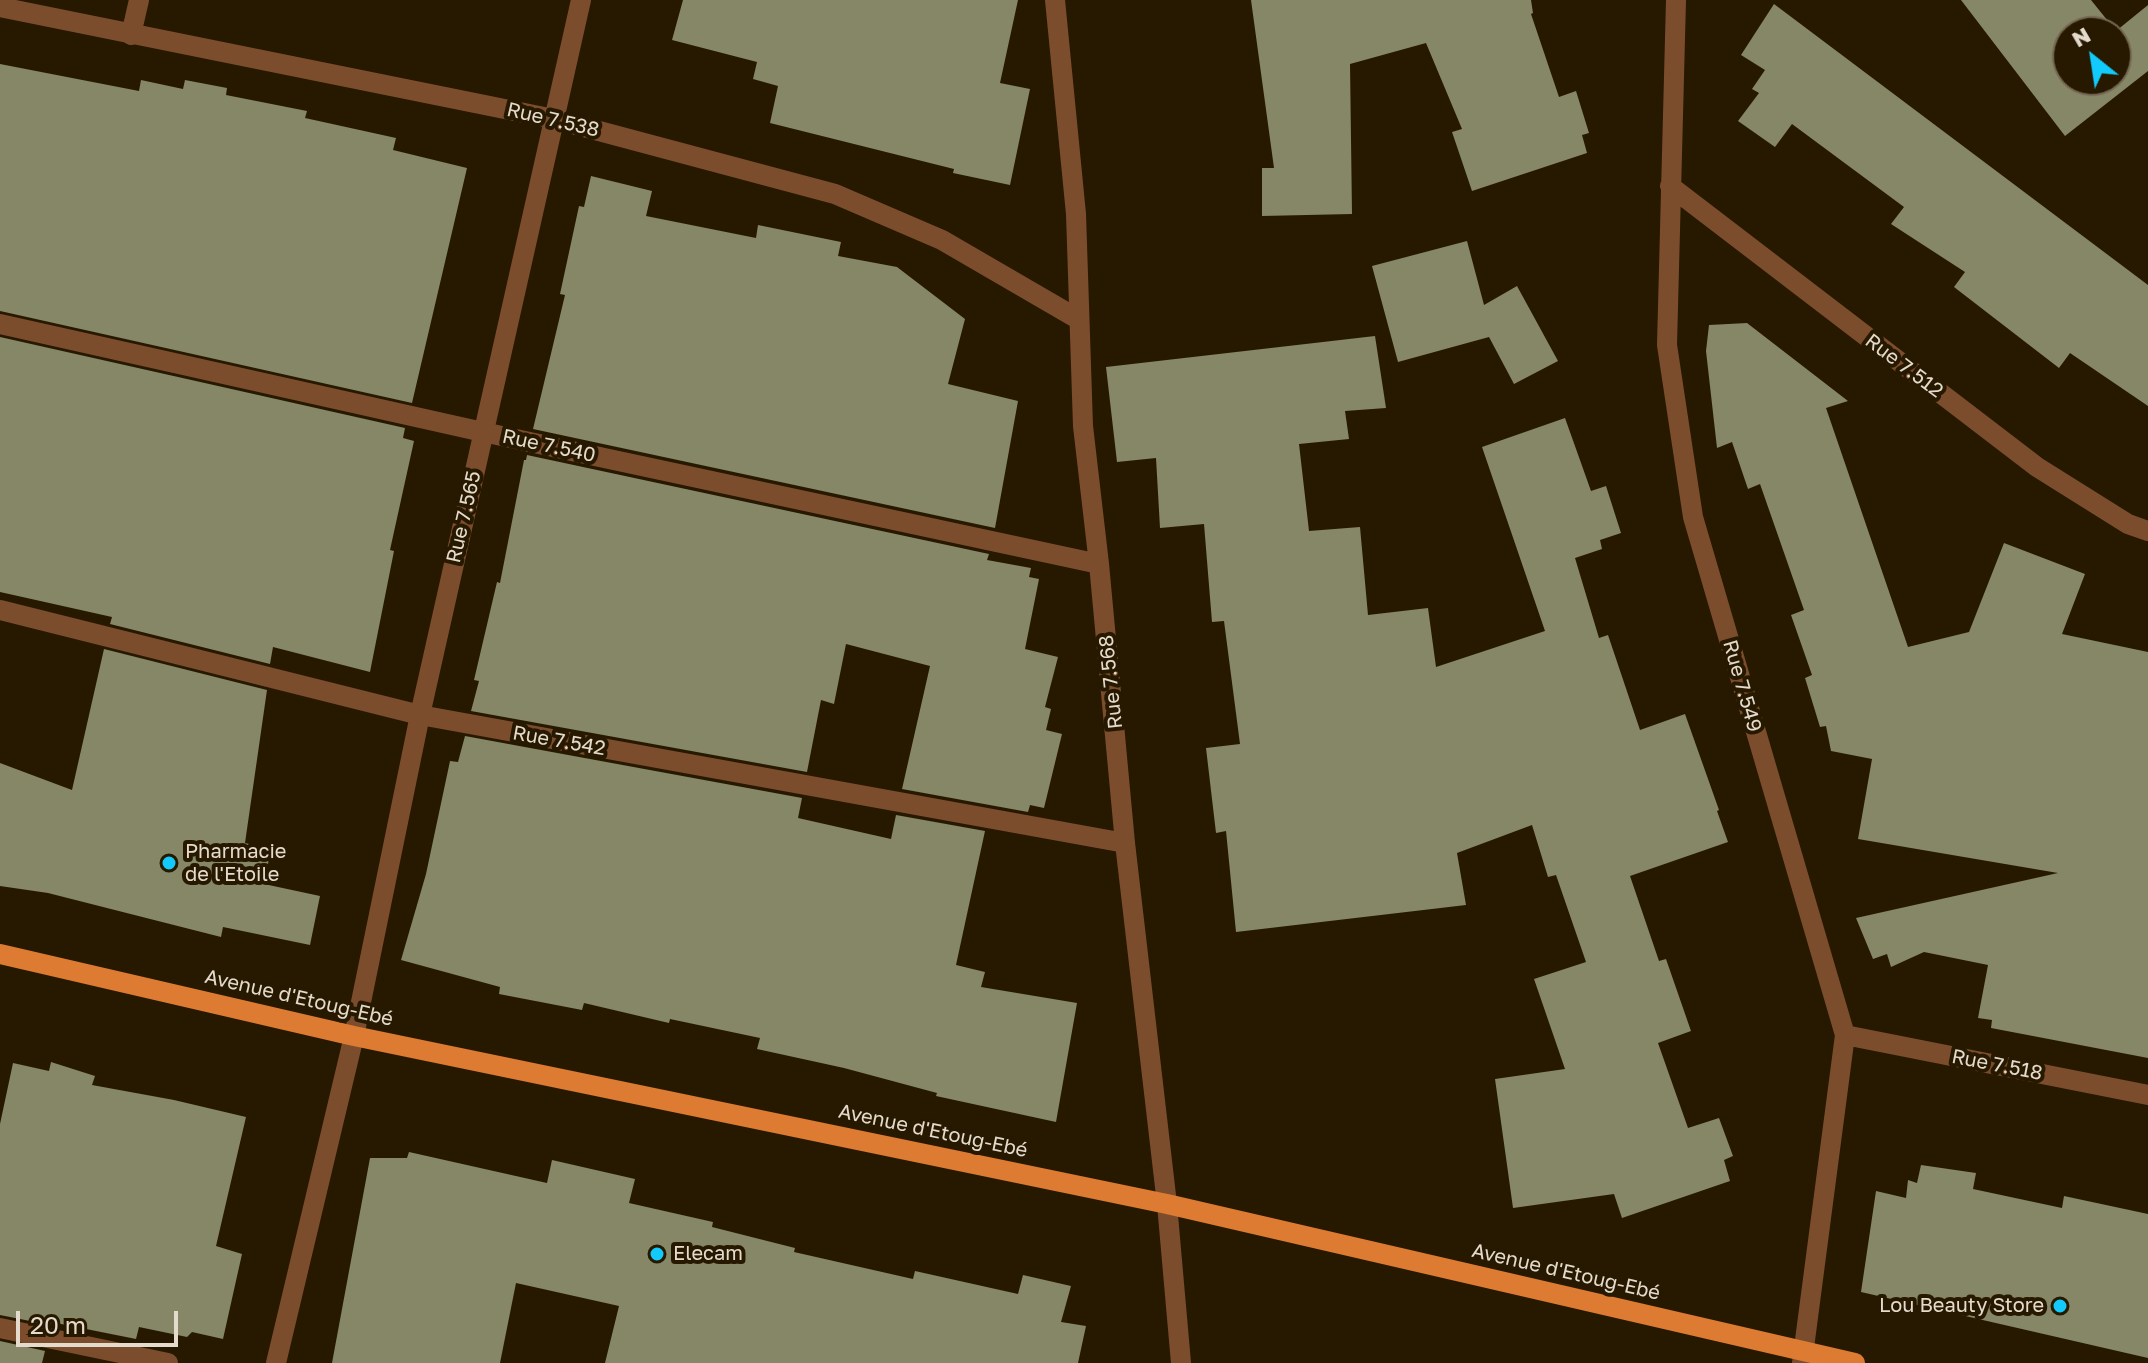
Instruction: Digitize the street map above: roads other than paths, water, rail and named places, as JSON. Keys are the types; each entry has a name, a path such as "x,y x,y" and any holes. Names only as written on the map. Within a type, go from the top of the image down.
{"main road":[{"name":"Avenue d'Etoug-Ebé","path":"0,954 354,1036 1167,1204 1803,1357 1855,1363"}],"street":[{"path":"131,35 139,0"},
{"name":"Rue 7.565","path":"276,1363 354,1036 420,715 581,0"},
{"name":"Rue 7.568","path":"1055,0 1076,214 1083,426 1125,843 1167,1204 1181,1363"},
{"name":"Rue 7.549","path":"1676,0 1667,345 1693,517 1845,1035 1803,1357"},
{"name":"Rue 7.538","path":"0,7 554,119 835,194 942,240 1078,319"},
{"name":"Rue 7.512","path":"1670,186 2037,467 2128,524 2148,531"},
{"name":"Rue 7.540","path":"0,324 483,432 1099,564"},
{"name":"Rue 7.542","path":"0,610 420,715 1125,843"},
{"name":"Rue 7.518","path":"1845,1035 2148,1095"},
{"path":"0,1328 168,1363"}],"place":[{"name":"Pharmacie de l'Etoile","path":"169,863"},
{"name":"Elecam","path":"657,1254"},
{"name":"Lou Beauty Store","path":"2060,1306"}]}
